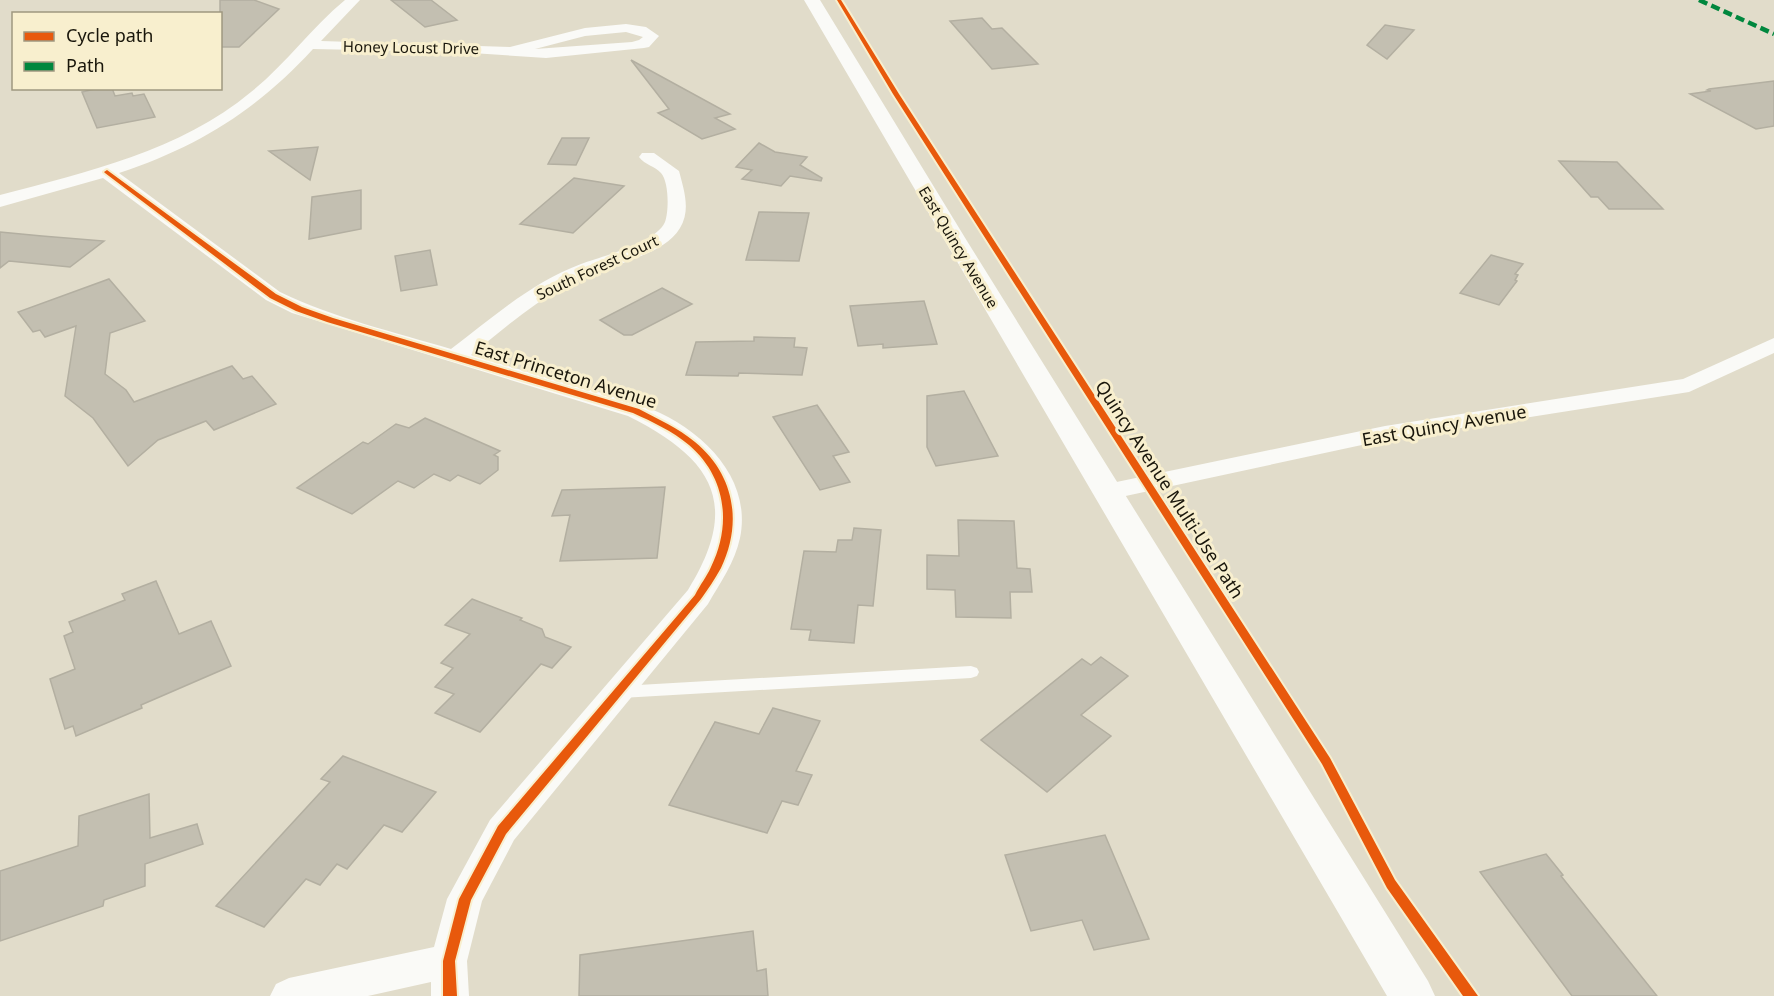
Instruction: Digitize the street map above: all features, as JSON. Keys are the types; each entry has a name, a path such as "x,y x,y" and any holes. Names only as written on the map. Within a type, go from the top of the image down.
{"street":[{"path":"0,201 107,172 170,147 228,116 270,84 309,45 334,15 352,0"},
{"name":"East Quincy Avenue","path":"812,0 1412,996"},
{"name":"Honey Locust Drive","path":"309,45 404,46 546,54 644,44 652,36 648,31 634,28 581,32 548,39 513,51"},
{"name":"South Forest Court","path":"455,357 543,290 577,273 649,244 670,230 678,214 679,204 670,171 648,158"},
{"name":"East Princeton Avenue","path":"107,172 273,296 330,320 636,411 659,421 700,451 711,464 726,492 730,510 727,543 716,573 502,830 465,899 450,978"},
{"name":"East Quincy Avenue","path":"1107,492 1385,433 1689,385 1774,345"},
{"path":"289,996 450,978"}],"lane":[{"path":"618,692 971,672"}],"building":[{"path":"220,0 254,0 279,9 239,47 222,47 222,12 220,12"},
{"path":"391,0 431,0 457,20 425,27"},
{"path":"982,18 992,29 1002,28 1038,64 992,69 950,21"},
{"path":"1385,25 1414,30 1387,59 1367,45"},
{"path":"631,60 730,114 715,118 735,129 702,139 658,113 669,109"},
{"path":"1774,81 1774,126 1756,129 1690,94 1711,91 1707,90 1709,89"},
{"path":"113,90 115,96 132,93 133,96 144,94 155,117 97,128 82,92"},
{"path":"562,138 589,138 576,165 548,164"},
{"path":"759,143 775,152 807,157 800,165 822,178 821,181 790,176 781,186 742,179 752,170 736,167"},
{"path":"318,147 310,180 269,151"},
{"path":"1559,161 1617,162 1663,209 1609,209 1598,197 1591,197"},
{"path":"574,178 624,186 573,233 520,224"},
{"path":"361,190 361,229 309,239 312,197"},
{"path":"759,212 809,213 799,261 746,260"},
{"path":"0,232 104,241 70,267 9,261 0,268"},
{"path":"430,250 437,285 401,291 395,256"},
{"path":"1491,255 1523,264 1515,274 1518,275 1515,280 1517,281 1499,305 1460,293"},
{"path":"109,279 145,321 110,333 105,374 126,390 134,402 232,366 243,379 252,376 276,404 214,430 206,421 158,440 128,466 93,418 65,396 76,326 45,337 40,330 33,332 18,312"},
{"path":"662,288 692,304 632,335 624,335 600,320"},
{"path":"924,301 937,344 883,348 883,344 858,346 850,306"},
{"path":"754,337 795,338 794,347 807,348 802,375 739,373 738,376 686,375 696,342 754,341"},
{"path":"964,391 998,456 936,466 927,447 927,396"},
{"path":"817,405 849,452 833,456 850,482 820,490 773,417"},
{"path":"425,418 500,451 494,455 498,457 498,470 480,484 458,475 450,481 434,474 414,488 398,481 352,514 297,488 363,442 368,444 396,424 409,428"},
{"path":"665,487 657,558 560,561 570,515 552,516 562,490"},
{"path":"958,520 1014,521 1017,568 1030,569 1032,592 1010,592 1011,618 956,617 955,590 927,589 927,555 959,556"},
{"path":"854,528 881,530 873,606 858,605 854,643 809,640 811,630 791,629 804,551 836,552 838,540 852,540"},
{"path":"156,581 179,634 211,621 231,666 76,736 73,726 65,729 50,679 75,669 64,636 73,632 69,622 125,600 122,594"},
{"path":"472,599 522,618 520,620 542,629 545,637 571,647 552,668 541,664 480,732 435,713 454,694 435,687 453,668 441,663 470,634 445,625"},
{"path":"1101,657 1128,676 1081,715 1111,736 1047,792 981,740 1082,659 1091,665"},
{"path":"773,708 820,721 796,771 812,775 798,805 782,801 767,833 669,805 715,722 759,734"},
{"path":"343,756 436,792 402,832 384,825 347,869 337,864 320,885 306,879 264,927 216,906 330,782 321,779"},
{"path":"149,794 150,838 197,824 203,844 145,864 145,886 104,900 103,906 0,941 0,871 78,846 79,816"},
{"path":"1105,835 1149,939 1094,950 1082,920 1031,931 1005,855"},
{"path":"1546,854 1657,996 1572,996 1480,872"},
{"path":"753,931 757,971 766,969 768,996 579,996 580,955"}],"marked path":[{"path":"1699,0 1774,34"}],"cycle path":[{"name":"Quincy Avenue Multi-Use Path","path":"839,0 896,94 1326,761 1391,884 1471,996"},
{"path":"107,172 273,296 299,309 330,320 636,411 667,426 693,444 711,464 724,487 729,511 726,538 716,567 698,597 502,830 465,899 449,961 450,996"}]}
